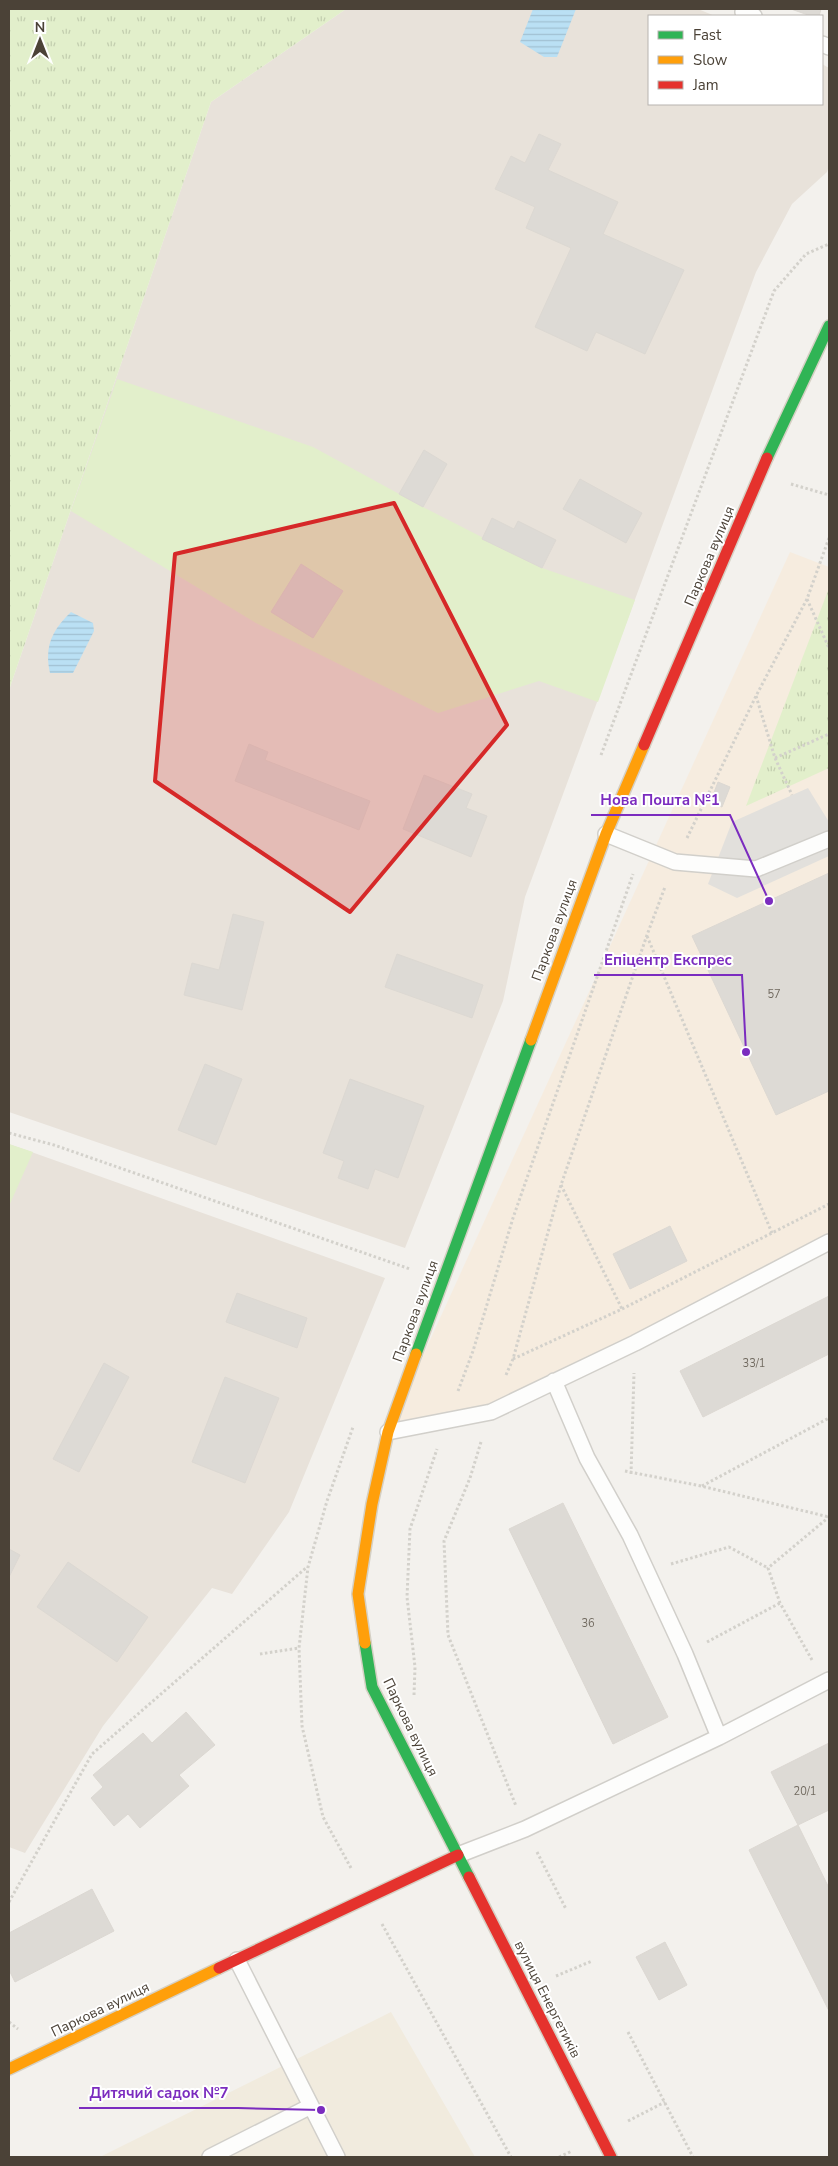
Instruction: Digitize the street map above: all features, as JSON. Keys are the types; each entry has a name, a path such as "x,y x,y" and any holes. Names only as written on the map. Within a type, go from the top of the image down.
{"street":[{"name":"Паркова вулиця","path":"9,2069 366,1897 458,1855 372,1687 358,1594 372,1504 388,1432 606,834 759,475 824,349 829,326"},
{"name":"вулиця Енергетиків","path":"458,1855 611,2157"}],"lane":[{"path":"606,834 675,862 756,869 829,839"},
{"path":"388,1432 490,1412 635,1343 829,1242"},
{"path":"554,1381 587,1458 630,1535 685,1654 719,1737"},
{"path":"458,1855 525,1829 719,1737 827,1681"},
{"path":"237,1960 337,2157"},
{"path":"210,2157 311,2106"}],"path":[{"path":"759,475 829,495"},
{"path":"566,1909 525,1829 448,1635 444,1541 470,1478 490,1412 513,1359 561,1185 646,935 675,862 756,696 807,599 829,538"},
{"path":"807,599 829,648"},
{"path":"756,696 775,758 792,796"},
{"path":"775,758 829,734"},
{"path":"414,1696 415,1667 407,1597 410,1529 473,1351 513,1218 642,849"},
{"path":"646,935 772,1233"},
{"path":"9,1133 54,1145 410,1269"},
{"path":"561,1185 622,1309"},
{"path":"513,1359 622,1309 829,1204"},
{"path":"631,1482 635,1343"},
{"path":"701,1486 829,1418"},
{"path":"587,1458 631,1473 701,1486 829,1517"},
{"path":"768,1568 829,1517"},
{"path":"646,1571 729,1547 768,1568 780,1603 827,1681"},
{"path":"9,1902 92,1754 308,1567"},
{"path":"685,1654 780,1603"},
{"path":"260,1654 299,1648"},
{"path":"366,1897 511,2157"},
{"path":"526,1988 592,1961"},
{"path":"628,2032 693,2157"}],"highlighted area":[{"path":"394,503 507,725 350,912 155,781 175,554"}],"shaded area":[{"path":"346,9 698,9 713,15 648,15 648,105 823,105 823,65 829,68 829,166 827,172 792,204 756,272 525,897 503,1001 405,1248 9,1112 9,690 211,102"},
{"path":"790,552 829,567 829,1242 491,1412 388,1432"},
{"path":"808,788 829,822 829,856 737,898 708,884 732,822"},
{"path":"9,1144 385,1278 289,1512 232,1594 212,1588 103,1726 25,1853 9,1847"},
{"path":"391,2012 475,2157 100,2157"}],"green space":[{"path":"9,9 346,9 211,102 9,690"},
{"path":"117,379 313,447 423,507 542,568 635,600 598,702 539,681 438,713 256,623 71,511"},
{"path":"829,588 829,768 746,806"},
{"path":"9,1144 33,1152 9,1206"}],"water":[{"path":"533,9 576,9 557,57 544,57 520,42"},
{"path":"71,612 93,623 94,631 73,673 50,673 48,655 51,640 59,625"}],"building":[{"path":"791,9 821,9 819,15 808,15"},
{"path":"539,134 561,144 548,170 618,202 603,234 684,270 645,354 596,332 587,351 535,327 571,248 526,228 535,207 495,189 511,156 525,163"},
{"path":"424,450 447,464 423,507 399,494"},
{"path":"580,479 642,513 626,543 563,509"},
{"path":"492,518 514,529 518,521 556,540 542,568 482,539"},
{"path":"301,564 343,591 313,638 271,612"},
{"path":"249,744 268,752 265,760 370,801 359,830 235,781"},
{"path":"424,775 472,794 466,808 487,816 471,857 403,829"},
{"path":"718,782 730,787 722,807 710,803"},
{"path":"829,873 829,1091 776,1115 692,936"},
{"path":"233,914 264,922 242,1010 184,995 192,963 219,970"},
{"path":"397,954 483,985 472,1018 385,987"},
{"path":"205,1064 242,1079 216,1145 178,1130"},
{"path":"350,1079 424,1106 398,1178 375,1169 368,1189 338,1178 344,1161 323,1153"},
{"path":"670,1226 687,1261 630,1289 613,1254"},
{"path":"237,1293 307,1318 297,1348 226,1322"},
{"path":"829,1296 829,1354 703,1417 680,1371"},
{"path":"104,1363 129,1377 79,1472 53,1459"},
{"path":"225,1377 279,1398 245,1483 192,1462"},
{"path":"563,1503 668,1717 613,1744 509,1529"},
{"path":"9,1549 20,1555 9,1577"},
{"path":"68,1562 148,1617 117,1662 37,1607"},
{"path":"186,1712 215,1745 179,1775 189,1786 140,1828 128,1814 114,1826 91,1798 103,1787 93,1775 143,1733 152,1743"},
{"path":"829,1743 829,1810 798,1825 771,1772"},
{"path":"798,1825 829,1888 829,2011 749,1850"},
{"path":"92,1889 114,1931 15,1982 9,1970 9,1933"},
{"path":"665,1942 687,1985 659,2000 636,1957"}],"traffic: fast":[{"path":"767,458 829,326"},
{"path":"416,1354 531,1040"},
{"path":"365,1643 372,1687 469,1877"}],"traffic: slow":[{"path":"531,1040 606,834 644,745"},
{"path":"365,1643 358,1594 372,1504 388,1432 416,1354"},
{"path":"9,2069 219,1968"}],"traffic: jam":[{"path":"644,745 767,458"},
{"path":"219,1968 458,1855"},
{"path":"469,1877 611,2157"}],"place":[{"name":"Нова Пошта №1","path":"769,901"},
{"name":"Епіцентр Експрес","path":"746,1052"},
{"name":"Дитячий садок №7","path":"321,2110"}]}
